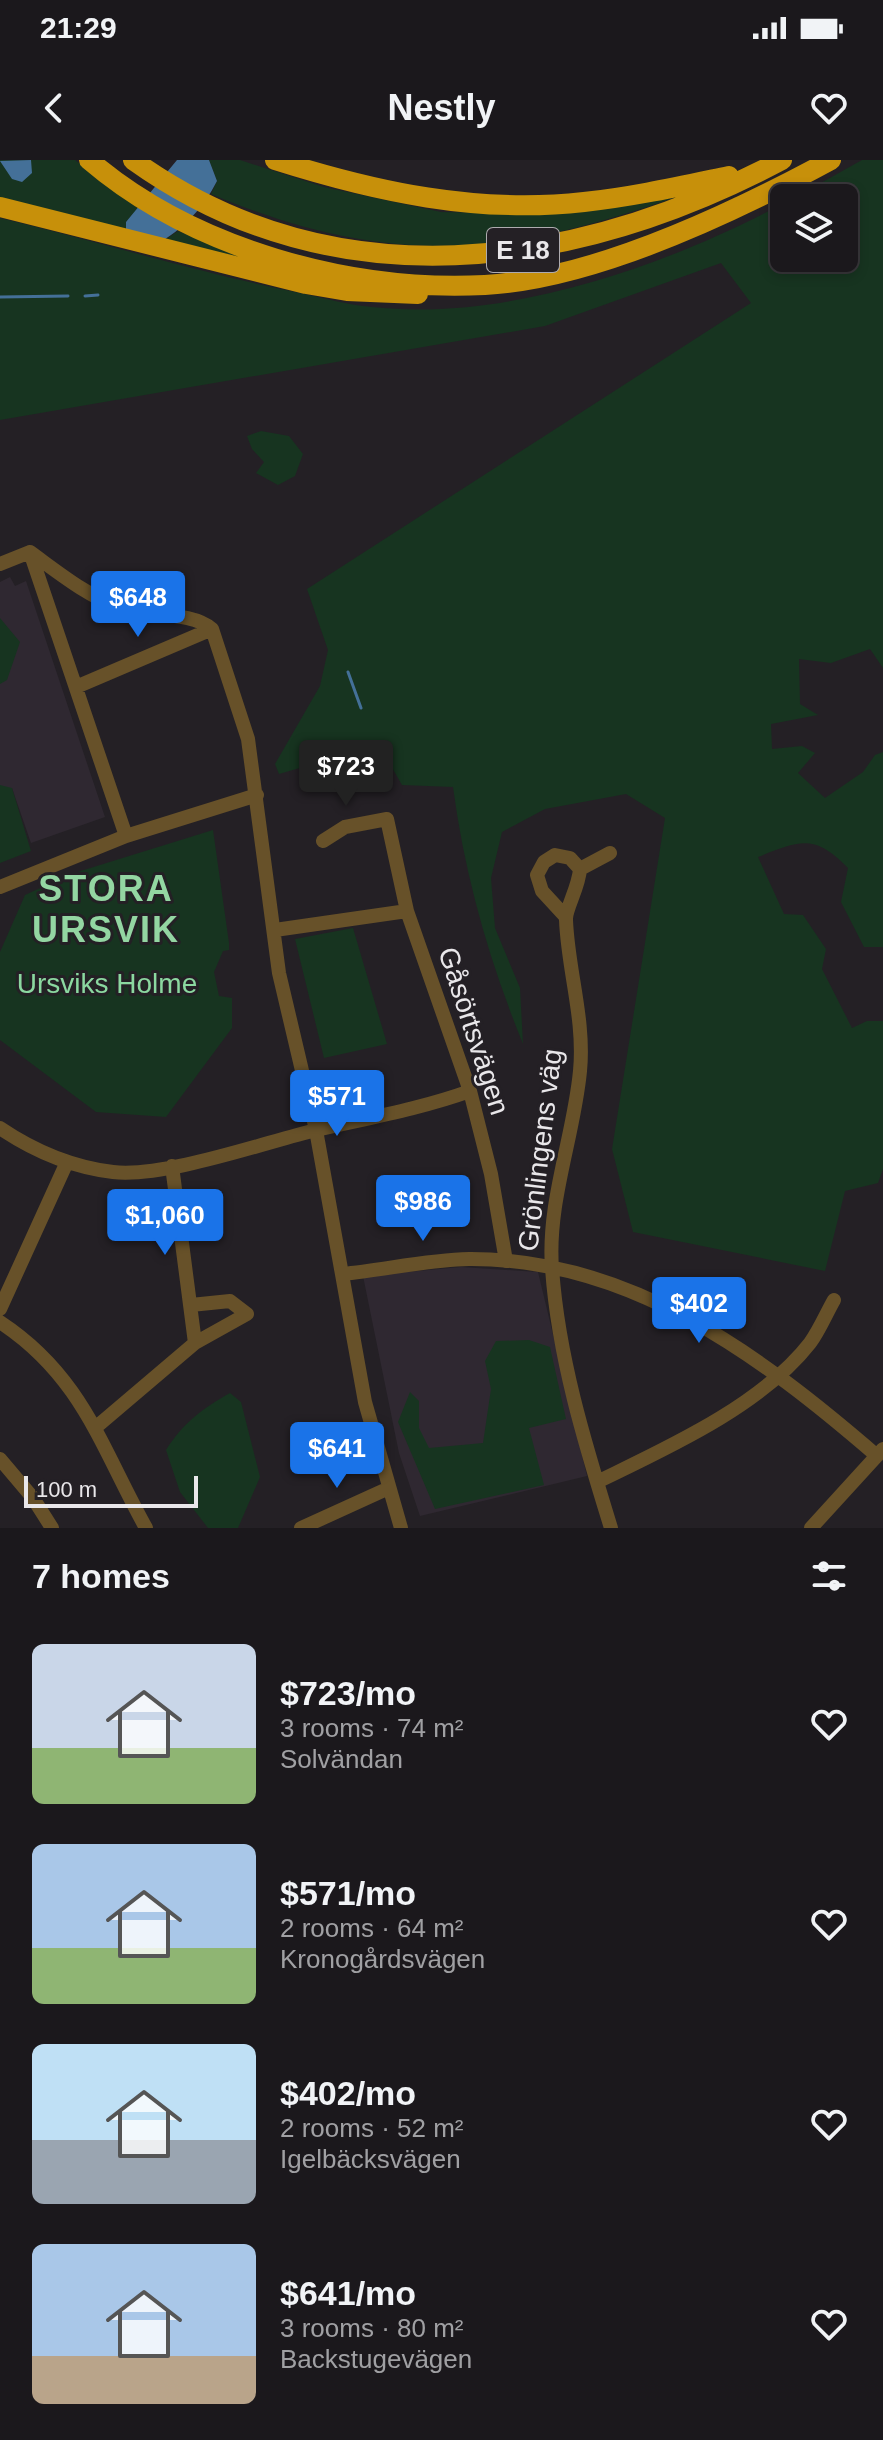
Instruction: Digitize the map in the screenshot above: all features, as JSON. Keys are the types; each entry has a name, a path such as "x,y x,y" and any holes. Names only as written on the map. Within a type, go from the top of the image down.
{"highway":[{"name":"E 18","path":"89,160 167,213 261,264 359,277 485,285 558,272 674,235 763,196 831,160"},
{"name":"E 18","path":"133,160 210,206 271,231 357,252 443,257 514,252 578,239 664,212 773,165"},
{"path":"275,160 355,184 417,197 515,205 582,202 773,165"},
{"path":"0,207 261,264"}],"street":[{"path":"0,564 30,552"},
{"path":"30,552 80,588 123,609 183,619 212,629"},
{"path":"30,552 126,836"},
{"path":"76,687 212,629"},
{"path":"212,629 248,739 279,973 316,1130 365,1402 401,1528"},
{"path":"0,887 126,836 257,795"},
{"name":"Gåsörtsvägen","path":"323,841 345,827 387,819 407,911 470,1091 491,1174 506,1261"},
{"path":"565,916 542,891 537,875 544,862 555,855 570,858 580,869 610,853"},
{"name":"Grönlingens väg","path":"580,869 574,901 565,916 581,1023 580,1068 557,1196 552,1267 571,1385 611,1528"},
{"path":"275,930 407,911"},
{"path":"0,1128 25,1145 67,1162 116,1172 172,1166 434,1104 470,1091"},
{"path":"0,1309 67,1162"},
{"path":"172,1166 195,1343"},
{"path":"342,1274 430,1261 506,1261 552,1267 618,1284 722,1336 880,1452 811,1528"},
{"path":"597,1482 724,1414 777,1375 810,1343 834,1300"},
{"path":"95,1428 195,1343 247,1314 230,1301 191,1305"},
{"path":"0,1322 52,1363 95,1428 146,1528"},
{"path":"0,1459 33,1498 52,1528"},
{"path":"301,1528 329,1521 389,1488"}],"shaded area":[{"path":"10,577 15,586 26,581 105,817 31,843 12,788 0,792 0,582"},
{"path":"461,1267 538,1272 587,1476 420,1516 399,1453 363,1276"}],"green space":[{"path":"0,160 75,160 138,208 126,222 126,232 0,200"},
{"path":"209,160 240,160 324,187 441,212 557,214 696,190 569,229 511,241 454,246 397,244 338,235 277,219 211,194 217,181"},
{"path":"862,160 883,160 883,668 870,649 831,663 799,659 800,704 818,715 771,724 772,749 802,746 815,753 798,773 825,798 863,772 875,755 883,752 883,947 864,947 841,902 848,868 825,849 806,843 796,844 758,857 784,914 803,915 826,949 822,969 852,1028 867,1021 883,1021 883,1169 878,1183 845,1191 825,1271 633,1232 612,1149 665,818 626,794 545,809 502,832 491,878 495,928 520,988 523,1044 480,918 464,853 453,787 402,785 379,745 279,774 275,764 320,686 328,650 307,589 751,303 721,263 545,326 0,420 0,218 225,276 354,305 424,309 477,306 584,284 689,248 770,210 770,272 858,272 858,184 819,184"},
{"path":"178,231 282,272 163,241"},
{"path":"261,431 289,436 303,454 295,476 278,485 256,473 264,462 252,449 247,436"},
{"path":"0,618 20,642 7,680 0,684"},
{"path":"0,785 12,788 31,851 0,863"},
{"name":"Ursviks Holme","path":"213,830 229,943 229,950 223,951 214,972 219,996 232,998 232,1028 166,1117 96,1112 0,1040 0,952 25,895 71,874"},
{"path":"353,928 387,1044 324,1058 295,939"},
{"path":"529,1340 550,1347 566,1419 529,1428 544,1485 435,1509 398,1422 410,1392 419,1401 419,1428 429,1448 483,1443 491,1389 485,1361 496,1341"},
{"path":"230,1393 241,1402 260,1477 238,1528 208,1528 180,1492 166,1450 194,1417"}],"water":[{"path":"31,160 32,173 22,182 12,179 0,161"},
{"path":"177,160 209,160 217,181 205,201 184,225 156,245 126,232 126,222"}],"waterway":[{"path":"85,296 98,295"},
{"path":"0,297 68,296"},
{"path":"348,672 361,708"}],"district":[{"name":"STORA URSVIK","path":"106,908"}]}
